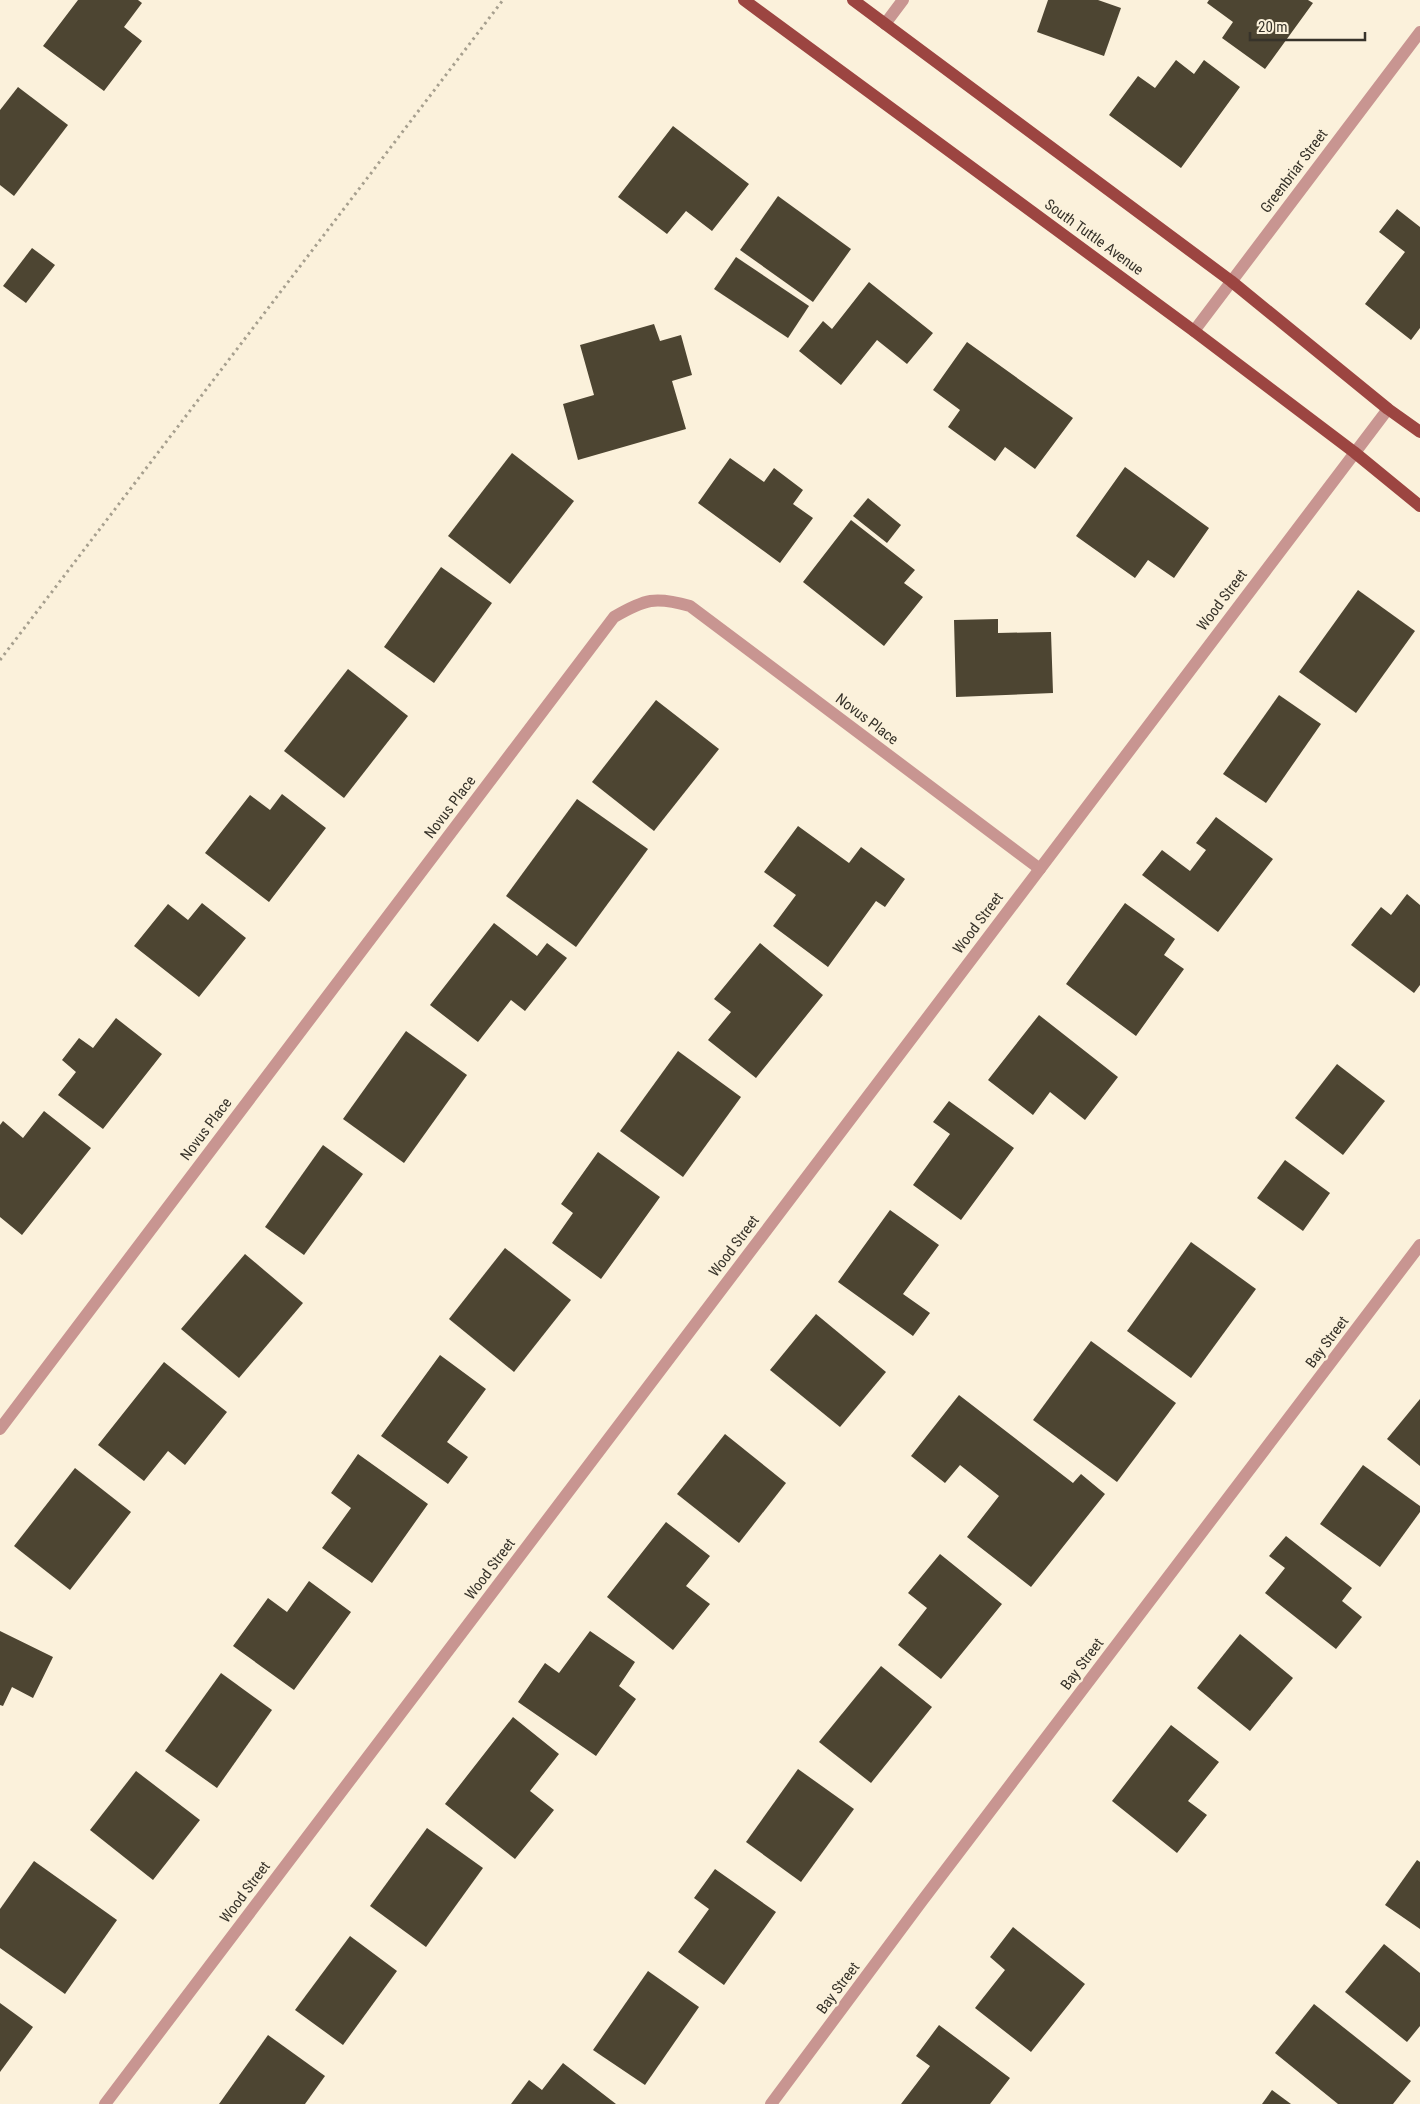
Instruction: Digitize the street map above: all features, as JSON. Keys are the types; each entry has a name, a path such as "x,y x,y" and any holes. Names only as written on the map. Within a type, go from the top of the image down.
{"main road":[{"name":"South Tuttle Avenue","path":"744,0 1194,331 1354,452 1420,506"},
{"path":"853,0 1231,281 1388,409 1420,432"}],"street":[{"path":"885,24 903,0"},
{"name":"Greenbriar Street","path":"1194,331 1420,32"},
{"name":"Wood Street","path":"106,2104 1388,409"},
{"name":"Novus Place","path":"0,1429 614,617 638,603 650,600 671,601 690,606 1040,869"},
{"name":"Bay Street","path":"771,2104 922,1901 1420,1245"}],"path":[{"path":"0,660 503,0"}],"building":[{"path":"78,0 138,0 142,3 124,27 142,41 104,91 43,46"},
{"path":"1048,0 1098,0 1121,8 1104,56 1037,32"},
{"path":"1209,0 1308,0 1313,3 1265,69 1222,38 1233,22 1207,3"},
{"path":"1176,60 1194,74 1204,60 1240,87 1181,168 1109,115 1138,76 1155,88"},
{"path":"18,87 68,125 14,196 0,185 0,110"},
{"path":"673,126 749,184 712,231 686,211 667,234 618,197"},
{"path":"778,196 851,249 813,302 740,250"},
{"path":"1397,209 1420,227 1420,328 1411,340 1365,304 1405,252 1379,232"},
{"path":"32,248 55,265 26,303 3,286"},
{"path":"736,257 809,306 788,338 714,289"},
{"path":"869,282 933,333 907,364 877,340 841,385 799,351 823,321 832,329"},
{"path":"654,324 660,341 681,335 692,375 672,381 686,429 578,460 563,404 594,395 580,345"},
{"path":"967,342 1073,418 1035,469 1005,447 995,461 948,427 960,410 933,390"},
{"path":"512,453 574,501 510,584 448,536"},
{"path":"730,458 764,482 774,468 803,490 793,504 813,518 780,563 698,503"},
{"path":"1125,467 1209,528 1174,578 1148,560 1135,578 1076,536"},
{"path":"868,498 901,525 887,543 853,516"},
{"path":"851,520 915,570 904,583 923,597 884,646 803,582"},
{"path":"441,567 492,603 434,683 384,647"},
{"path":"1358,590 1415,631 1356,713 1299,672"},
{"path":"998,619 998,633 1051,632 1053,693 956,697 954,620"},
{"path":"348,669 408,716 344,798 284,751"},
{"path":"1279,695 1321,724 1266,803 1223,774"},
{"path":"656,700 719,749 654,831 592,782"},
{"path":"282,794 326,828 269,902 205,853 250,795 270,810"},
{"path":"577,799 648,849 576,947 506,896"},
{"path":"1216,817 1273,859 1218,932 1142,875 1162,850 1190,871 1206,850 1196,843"},
{"path":"798,826 849,863 861,847 905,879 885,907 876,901 828,967 773,926 796,895 764,872"},
{"path":"1407,894 1420,905 1420,985 1414,993 1351,945 1381,907 1391,915"},
{"path":"202,903 246,938 199,997 134,946 168,904 188,920"},
{"path":"1125,903 1175,939 1164,955 1184,969 1136,1036 1066,984"},
{"path":"494,923 537,956 547,943 567,958 525,1011 511,1000 478,1042 430,1005"},
{"path":"760,943 823,995 756,1078 708,1040 731,1012 714,999"},
{"path":"1039,1015 1118,1077 1085,1120 1050,1092 1033,1115 988,1080"},
{"path":"116,1018 162,1054 103,1129 58,1095 76,1072 62,1060 79,1038 93,1048"},
{"path":"406,1031 467,1075 404,1163 343,1119"},
{"path":"678,1051 741,1097 683,1177 620,1131"},
{"path":"1337,1064 1385,1101 1343,1155 1295,1118"},
{"path":"949,1101 1014,1148 961,1220 913,1185 950,1134 933,1122"},
{"path":"44,1111 91,1148 22,1235 0,1217 0,1125 3,1121 23,1138"},
{"path":"323,1145 363,1174 304,1255 265,1227"},
{"path":"598,1152 660,1197 601,1279 552,1243 573,1213 561,1204"},
{"path":"1285,1160 1330,1193 1303,1231 1257,1198"},
{"path":"890,1210 939,1245 903,1294 930,1313 913,1336 838,1282"},
{"path":"1191,1242 1256,1289 1191,1378 1127,1331"},
{"path":"505,1248 571,1300 514,1372 449,1319"},
{"path":"245,1254 303,1303 239,1378 181,1329"},
{"path":"816,1314 886,1372 840,1427 770,1370"},
{"path":"1091,1341 1176,1403 1117,1482 1033,1420"},
{"path":"440,1355 486,1389 447,1442 468,1457 448,1484 381,1436"},
{"path":"164,1362 227,1412 185,1465 168,1451 144,1481 98,1445"},
{"path":"959,1395 1073,1483 1081,1474 1105,1494 1031,1587 967,1537 999,1496 960,1465 945,1483 911,1456"},
{"path":"1420,1399 1420,1466 1387,1439"},
{"path":"725,1434 786,1483 739,1543 677,1494"},
{"path":"358,1454 428,1504 372,1583 322,1548 351,1508 331,1493"},
{"path":"1363,1465 1420,1506 1420,1512 1380,1567 1320,1524"},
{"path":"75,1468 131,1512 70,1590 14,1546"},
{"path":"666,1522 710,1556 686,1586 710,1604 673,1650 607,1597"},
{"path":"1286,1536 1352,1588 1342,1601 1362,1617 1336,1649 1265,1593 1285,1568 1269,1556"},
{"path":"940,1554 1002,1604 941,1679 898,1645 927,1608 908,1593"},
{"path":"309,1581 351,1612 294,1690 233,1646 268,1598 287,1612"},
{"path":"0,1631 53,1657 33,1698 12,1687 3,1706 0,1705"},
{"path":"590,1631 635,1662 619,1686 636,1699 596,1756 518,1702 545,1663 559,1673"},
{"path":"1240,1634 1293,1678 1250,1731 1197,1688"},
{"path":"881,1666 932,1707 871,1783 819,1742"},
{"path":"221,1673 272,1710 217,1788 165,1751"},
{"path":"513,1717 559,1754 530,1791 554,1810 515,1859 445,1804"},
{"path":"1171,1725 1219,1762 1188,1801 1207,1815 1177,1853 1112,1801"},
{"path":"798,1769 854,1809 801,1882 746,1842"},
{"path":"136,1771 200,1820 153,1880 90,1830"},
{"path":"427,1828 483,1868 426,1947 370,1906"},
{"path":"1417,1860 1420,1862 1420,1929 1385,1905"},
{"path":"34,1861 117,1920 65,1994 0,1948 0,1909"},
{"path":"715,1869 776,1912 724,1985 678,1952 709,1909 694,1898"},
{"path":"1013,1927 1085,1984 1031,2052 975,2008 1005,1970 990,1957"},
{"path":"350,1936 397,1971 343,2045 295,2010"},
{"path":"1384,1944 1420,1973 1420,2026 1407,2042 1345,1992"},
{"path":"648,1971 699,2007 645,2085 593,2050"},
{"path":"0,2003 33,2027 0,2072"},
{"path":"1314,2004 1411,2081 1393,2104 1338,2104 1275,2053"},
{"path":"939,2025 1010,2078 990,2104 901,2104 930,2066 916,2056"},
{"path":"268,2035 325,2076 305,2104 219,2104"},
{"path":"563,2063 616,2104 511,2104 529,2080 542,2090"},
{"path":"1272,2090 1291,2104 1262,2104"}]}
